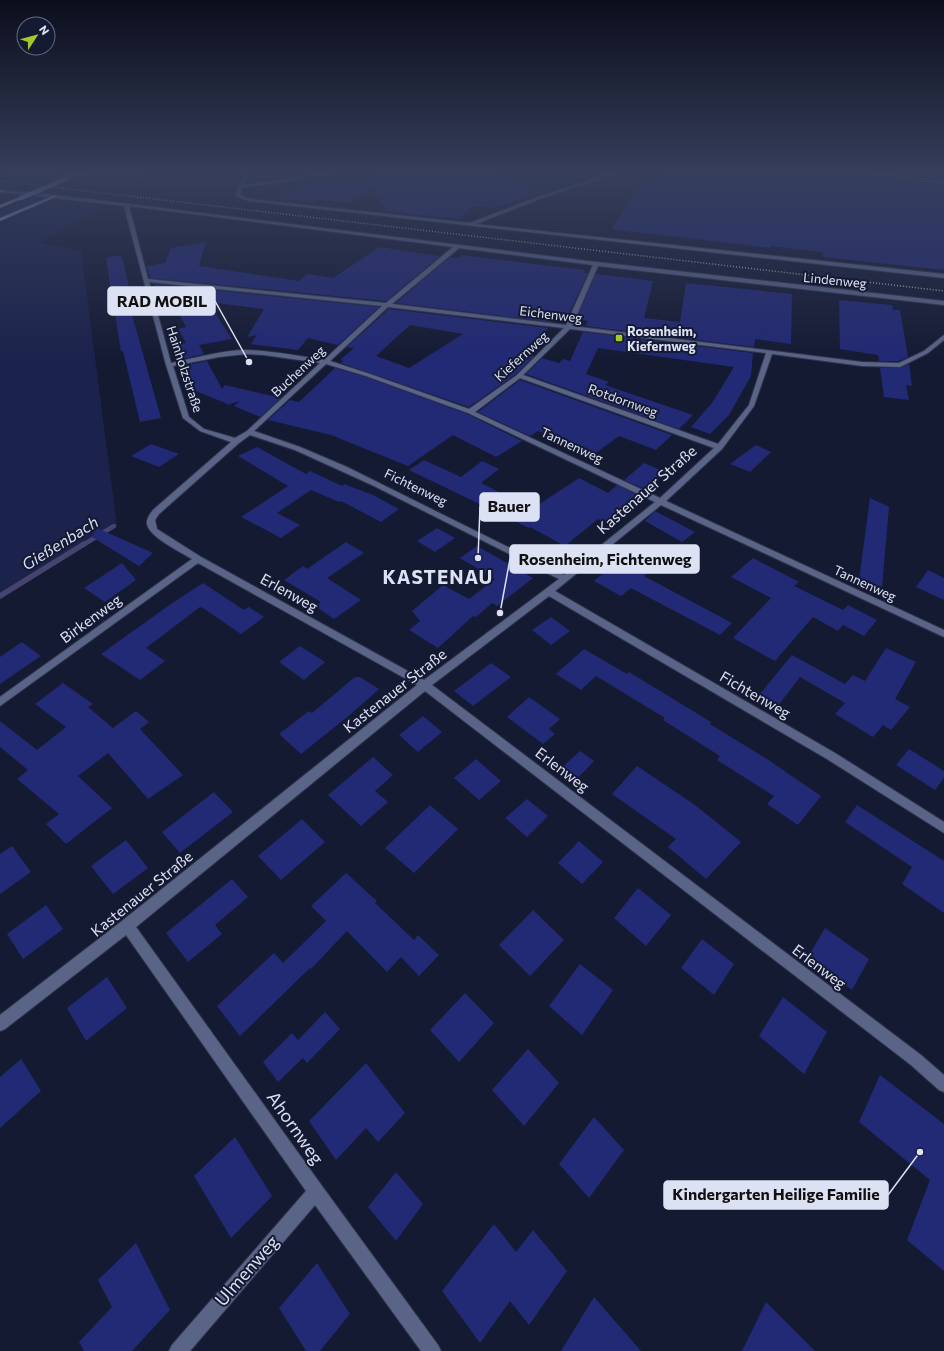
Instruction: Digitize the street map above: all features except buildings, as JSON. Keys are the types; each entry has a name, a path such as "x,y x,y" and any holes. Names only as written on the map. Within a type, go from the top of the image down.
{"street":[{"name":"Hainholzstraße","path":"134,235 169,365 186,418 202,430 236,441"},
{"name":"Lindenweg","path":"363,235 596,264 944,303"},
{"path":"571,235 944,276"},
{"name":"Buchenweg","path":"156,512 236,441 249,432 387,305 457,247"},
{"name":"Kiefernweg","path":"470,412 518,376 568,328 596,264"},
{"name":"Eichenweg","path":"146,280 387,305 862,364 900,365 926,352 944,337"},
{"name":"Tannenweg","path":"169,365 219,355 246,352 264,353 326,362 368,375 470,412 944,634"},
{"name":"Kastenauer Straße","path":"0,1024 127,926 426,685 565,579 661,501 719,447 752,405 770,352"},
{"name":"Rotdornweg","path":"518,376 719,447"},
{"name":"Fichtenweg","path":"249,432 314,454 416,502 565,579"},
{"name":"Erlenweg","path":"156,512 150,522 150,527 156,533 198,559 426,685 916,1060 944,1085"},
{"name":"Birkenweg","path":"0,702 198,559"},
{"name":"Fichtenweg","path":"548,591 831,756 944,828"},
{"name":"Ahornweg","path":"127,926 316,1192 432,1351"},
{"name":"Ulmenweg","path":"178,1351 316,1192"}],"shaded area":[{"path":"0,235 54,235 40,243 81,250 117,526 0,600"}],"waterway":[{"name":"Gießenbach","path":"83,545 114,526"},
{"name":"Gießenbach","path":"0,596 84,544"}],"railway":[{"path":"464,235 944,291"}],"place":[{"name":"Rosenheim, Kiefernweg","path":"619,338"},
{"name":"RAD MOBIL","path":"249,362"},
{"name":"Bauer","path":"478,558"},
{"name":"Rosenheim, Fichtenweg","path":"500,613"},
{"name":"Kindergarten Heilige Familie","path":"920,1152"}],"district":[{"name":"KASTENAU","path":"438,577"}]}
